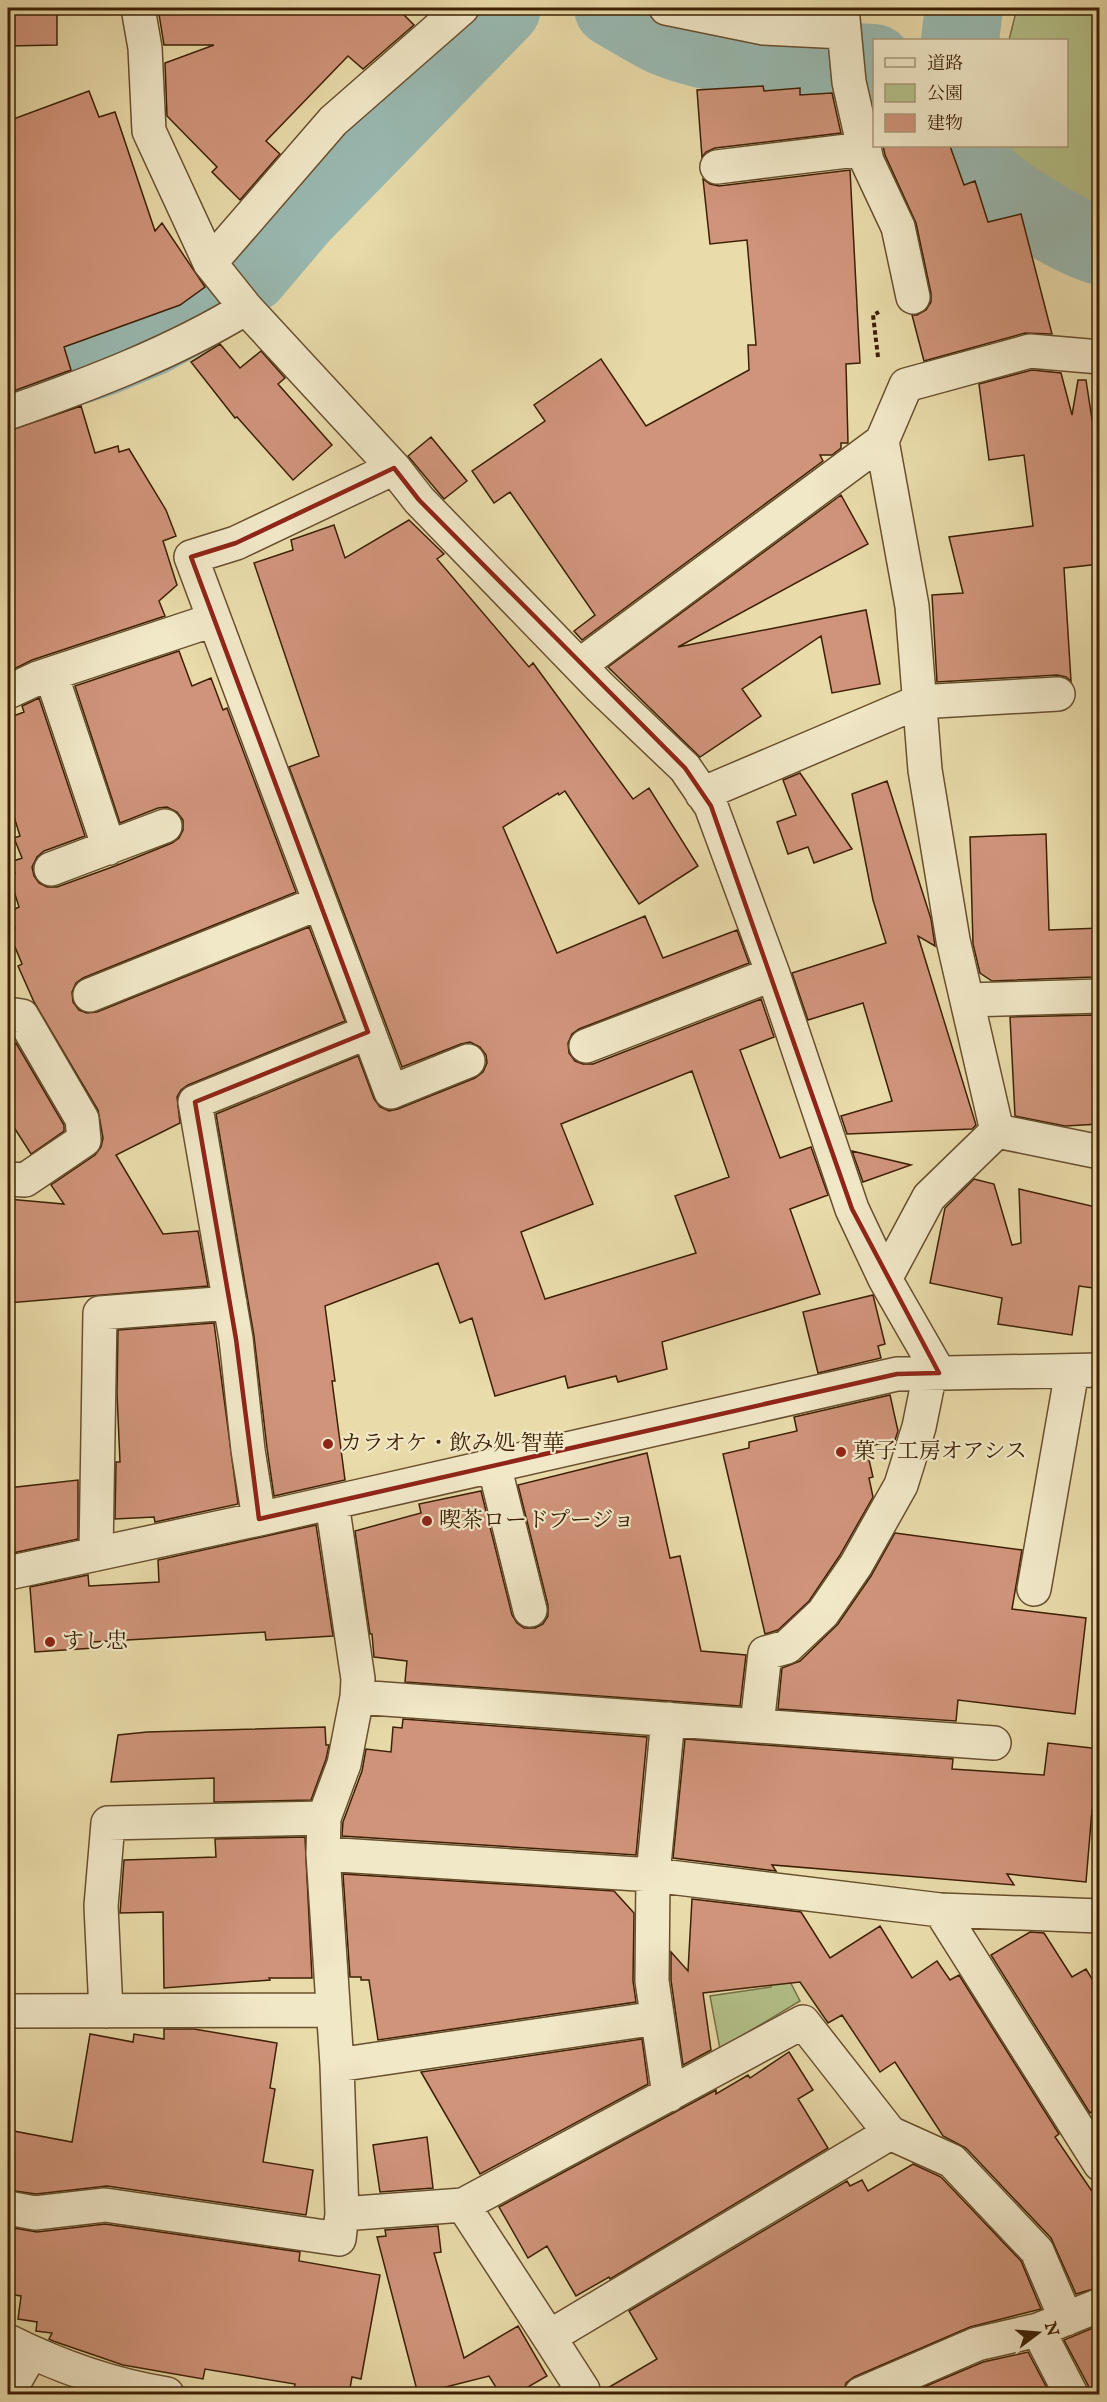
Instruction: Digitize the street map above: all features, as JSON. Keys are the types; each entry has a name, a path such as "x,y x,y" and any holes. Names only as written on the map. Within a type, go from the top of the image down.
{"street":[{"path":"138,8 145,48 149,131 217,271 245,306 394,468 419,500 580,665 685,768 711,806 773,974 852,1209 934,1373 902,1485 856,1565 823,1612 787,1647 765,1653 757,1725"},
{"path":"217,271 333,121 462,8"},
{"path":"666,8 764,28 843,28 849,81 867,161 898,227 913,297"},
{"path":"717,167 864,149"},
{"path":"8,412 77,388 204,334 245,306"},
{"path":"580,665 887,429 906,385 1030,351 1100,357"},
{"path":"887,429 912,606 925,770 953,940 997,1131"},
{"path":"394,468 236,543 191,557 391,1092 468,1061"},
{"path":"8,692 51,674 213,620"},
{"path":"51,674 109,848"},
{"path":"702,794 918,702 1058,694"},
{"path":"51,869 165,826"},
{"path":"90,995 319,903"},
{"path":"586,1046 773,974"},
{"path":"968,1000 1100,996"},
{"path":"8,1014 21,1016 82,1119 84,1140 25,1180 8,1179"},
{"path":"259,1519 230,1303 195,1102 369,1032"},
{"path":"885,1279 929,1197 997,1131"},
{"path":"997,1131 1100,1152"},
{"path":"96,1554 100,1313 230,1303"},
{"path":"8,1573 332,1503 897,1374 1090,1367 1034,1589"},
{"path":"494,1465 530,1610"},
{"path":"8,2208 35,2213 105,2205 339,2239 342,2214 338,2065 332,2010 323,1854 324,1818 344,1764 357,1697 358,1679 332,1503"},
{"path":"357,1697 994,1743"},
{"path":"668,1719 653,1875 652,1981 669,2095"},
{"path":"106,2011 101,1906 108,1823 324,1818"},
{"path":"323,1854 653,1875 940,1910 1100,1916"},
{"path":"940,1910 1100,2164"},
{"path":"8,2011 332,2010"},
{"path":"338,2065 657,2018"},
{"path":"342,2214 463,2205 803,2022 890,2133 952,2162 1037,2250 1052,2324 1071,2394"},
{"path":"549,2337 890,2133"},
{"path":"463,2205 583,2390 574,2394"},
{"path":"861,2394 977,2344 1052,2324 1100,2306"},
{"path":"8,2393 19,2347 122,2391 167,2394"}],"path":[{"path":"887,429 873,315 913,297"}],"highlighted area":[{"path":"394,468 419,500 685,768 711,806 852,1209 939,1373 897,1374 259,1519 236,1339 195,1102 368,1032 191,557 236,543"}],"green space":[{"path":"1017,8 1099,8 1099,235 981,154 979,147 1068,147 1068,39 1009,39"},
{"path":"782,1966 800,2001 720,2049 710,1996 771,1987 770,1970"}],"building":[{"path":"158,8 397,8 414,25 363,69 348,56 266,141 280,154 240,200 212,172 217,167 167,116 165,63 214,45 164,45"},
{"path":"8,9 57,9 57,45 8,46"},
{"path":"763,86 764,91 800,88 800,95 832,93 841,133 715,148 706,152 702,157 697,90"},
{"path":"89,91 99,117 115,112 155,231 162,223 205,287 180,305 64,347 71,370 8,393 8,121"},
{"path":"883,147 950,147 964,185 975,181 988,222 1021,214 1052,334 1025,333 924,361 912,315 926,310 931,302 931,293 916,223"},
{"path":"850,170 860,363 846,364 848,443 841,443 841,448 832,455 820,455 823,461 582,640 574,631 595,615 510,492 494,503 472,471 545,421 534,405 601,359 646,426 749,370 748,345 756,345 747,240 710,244 703,179 719,186"},
{"path":"220,344 240,368 261,351 285,378 278,384 332,445 293,480 237,417 235,418 191,362"},
{"path":"1032,370 1061,373 1072,415 1078,380 1086,380 1100,472 1100,564 1064,568 1071,681 1057,675 937,682 932,595 963,593 949,537 1033,526 1024,455 989,460 979,384"},
{"path":"81,406 95,453 118,446 119,452 129,449 166,510 176,536 163,541 177,585 159,601 165,616 32,660 10,671 8,664 8,431"},
{"path":"431,437 467,481 444,499 408,456"},
{"path":"841,495 868,544 678,647 866,610 880,684 832,693 821,636 742,689 761,716 700,757 608,667"},
{"path":"409,520 444,554 437,559 529,667 533,663 633,799 649,788 698,866 639,904 565,791 559,795 558,793 503,827 557,953 645,916 663,958 737,930 749,963 579,1029 572,1034 568,1043 569,1053 575,1061 593,1064 761,999 774,1037 740,1050 780,1158 811,1147 828,1195 790,1209 820,1294 662,1342 667,1369 618,1382 616,1376 568,1388 565,1376 495,1396 472,1318 460,1323 438,1263 325,1306 345,1480 274,1496 254,1336 216,1114 358,1056 374,1099 380,1107 389,1111 475,1078 483,1072 487,1063 486,1055 480,1047 470,1042 402,1067 289,767 319,756 254,563 293,550 291,540 334,525 345,558","holes":["692,1071 729,1177 675,1196 696,1253 545,1299 521,1232 593,1204 561,1124"]},
{"path":"179,651 192,686 211,678 223,710 227,708 296,892 83,978 76,983 72,992 73,1002 79,1010 87,1013 97,1012 309,927 345,1021 188,1085 177,1097 180,1123 116,1155 163,1234 198,1231 208,1286 8,1303 8,1199 64,1204 51,1185 95,1155 101,1147 103,1138 98,1110 34,1002 18,966 22,964 8,930 15,928 8,912 19,907 9,875 15,873 11,862 22,858 14,838 20,836 8,797 8,718 24,712 22,706 39,698 85,836 44,851 37,857 32,867 39,883 47,887 57,887 115,866 172,843 179,838 183,830 183,820 177,812 167,807 158,808 120,823 75,686"},
{"path":"800,773 852,849 814,863 808,847 788,854 777,822 796,815 783,780"},
{"path":"887,781 931,919 935,946 918,936 976,1125 972,1129 847,1134 841,1116 892,1101 863,1003 808,1020 792,973 886,943 873,900 852,794"},
{"path":"1046,834 1049,930 1100,928 1100,973 1093,973 1093,977 992,981 980,973 973,944 970,837"},
{"path":"1095,1015 1097,1067 1100,1067 1100,1124 1065,1126 1015,1116 1010,1017"},
{"path":"16,1043 64,1125 64,1131 31,1154 8,1118 8,1048"},
{"path":"852,1151 911,1165 863,1182"},
{"path":"974,1179 994,1184 1012,1245 1021,1243 1019,1189 1100,1208 1100,1289 1079,1286 1072,1335 998,1324 1002,1298 930,1283 945,1208"},
{"path":"873,1295 885,1344 878,1346 881,1358 818,1373 803,1312"},
{"path":"214,1323 238,1504 155,1522 154,1517 115,1519 116,1462 120,1462 117,1394 118,1330"},
{"path":"890,1395 898,1431 895,1440 866,1447 873,1477 869,1478 873,1497 840,1555 809,1601 778,1630 765,1634 723,1454 749,1448 749,1442 797,1431 794,1417"},
{"path":"647,1453 670,1558 680,1556 701,1651 746,1655 740,1706 405,1682 407,1661 374,1657 355,1531 421,1513 419,1504 481,1491 512,1615 524,1628 535,1628 543,1624 548,1616 548,1605 518,1485"},
{"path":"78,1480 78,1539 8,1554 8,1488"},
{"path":"316,1525 333,1636 266,1640 265,1632 93,1642 94,1648 35,1652 30,1587 88,1575 89,1586 159,1582 158,1560"},
{"path":"895,1533 1022,1550 1012,1609 1086,1618 1075,1714 958,1700 956,1721 778,1709 782,1668 800,1661 838,1624 871,1576"},
{"path":"403,1719 647,1737 636,1855 342,1836 343,1822 362,1771 366,1749 391,1752 393,1727 402,1728"},
{"path":"325,1727 326,1745 329,1745 311,1800 214,1802 214,1778 111,1782 118,1735 147,1732"},
{"path":"685,1739 953,1759 952,1769 1044,1775 1048,1743 1100,1749 1100,1811 1092,1810 1086,1882 1007,1874 1014,1885 772,1865 776,1871 673,1858"},
{"path":"305,1837 312,1978 269,1978 270,1980 164,1988 163,1912 120,1913 124,1860 216,1857 215,1839"},
{"path":"343,1874 614,1891 634,1913 633,1981 636,2002 378,2040 369,1980 350,1977"},
{"path":"692,1899 801,1912 830,1958 880,1926 912,1978 937,1961 950,1980 959,1975 1059,2134 1055,2137 1100,2203 1100,2287 1076,2294 1051,2238 966,2148 943,2136 895,2062 880,2072 842,2015 828,2023 800,1982 703,1993 711,2050 683,2065 671,1980 671,1952 688,1971"},
{"path":"1030,1932 1044,1933 1072,1977 1086,1969 1100,1992 1100,2107 1090,2113 991,1955"},
{"path":"164,2029 194,2029 277,2043 270,2088 275,2089 263,2162 313,2170 306,2215 107,2186 36,2194 8,2190 8,2130 72,2142 90,2034 133,2042 134,2034 164,2039"},
{"path":"642,2039 648,2084 480,2174 421,2072"},
{"path":"789,2052 813,2090 798,2099 828,2148 610,2279 609,2277 576,2296 547,2246 528,2258 499,2207 716,2090 716,2094 748,2075 750,2078"},
{"path":"427,2137 433,2188 380,2192 373,2145"},
{"path":"913,2164 941,2177 1021,2261 1041,2309 970,2327 854,2377 846,2383 843,2394 601,2394 657,2359 629,2311 847,2181 850,2186 862,2180 868,2191"},
{"path":"105,2224 300,2252 299,2261 380,2275 361,2379 352,2377 349,2394 326,2394 294,2389 295,2384 205,2369 203,2379 123,2365 53,2341 49,2339 52,2333 36,2331 37,2322 18,2319 21,2296 8,2294 8,2227 37,2232"},
{"path":"438,2226 441,2252 434,2253 464,2358 518,2326 547,2376 516,2394 500,2394 489,2376 418,2394 377,2237 386,2236 385,2230"},
{"path":"1100,2325 1100,2394 1090,2394 1088,2385 1064,2340"},
{"path":"1028,2352 1050,2394 907,2394 983,2362"}],"waterway":[{"path":"8,389 103,357 151,337 199,311 250,274 300,215 502,8"},
{"path":"613,8 665,37 716,52 795,61 873,63"},
{"path":"960,39 964,8"},
{"path":"964,147 981,173 1004,193 1054,225 1100,246"}],"place":[{"name":"カラオケ・飲み処 智華","path":"328,1444"},
{"name":"菓子工房オアシス","path":"841,1452"},
{"name":"喫茶ロードプージョ","path":"427,1521"},
{"name":"すし忠","path":"50,1642"}]}
